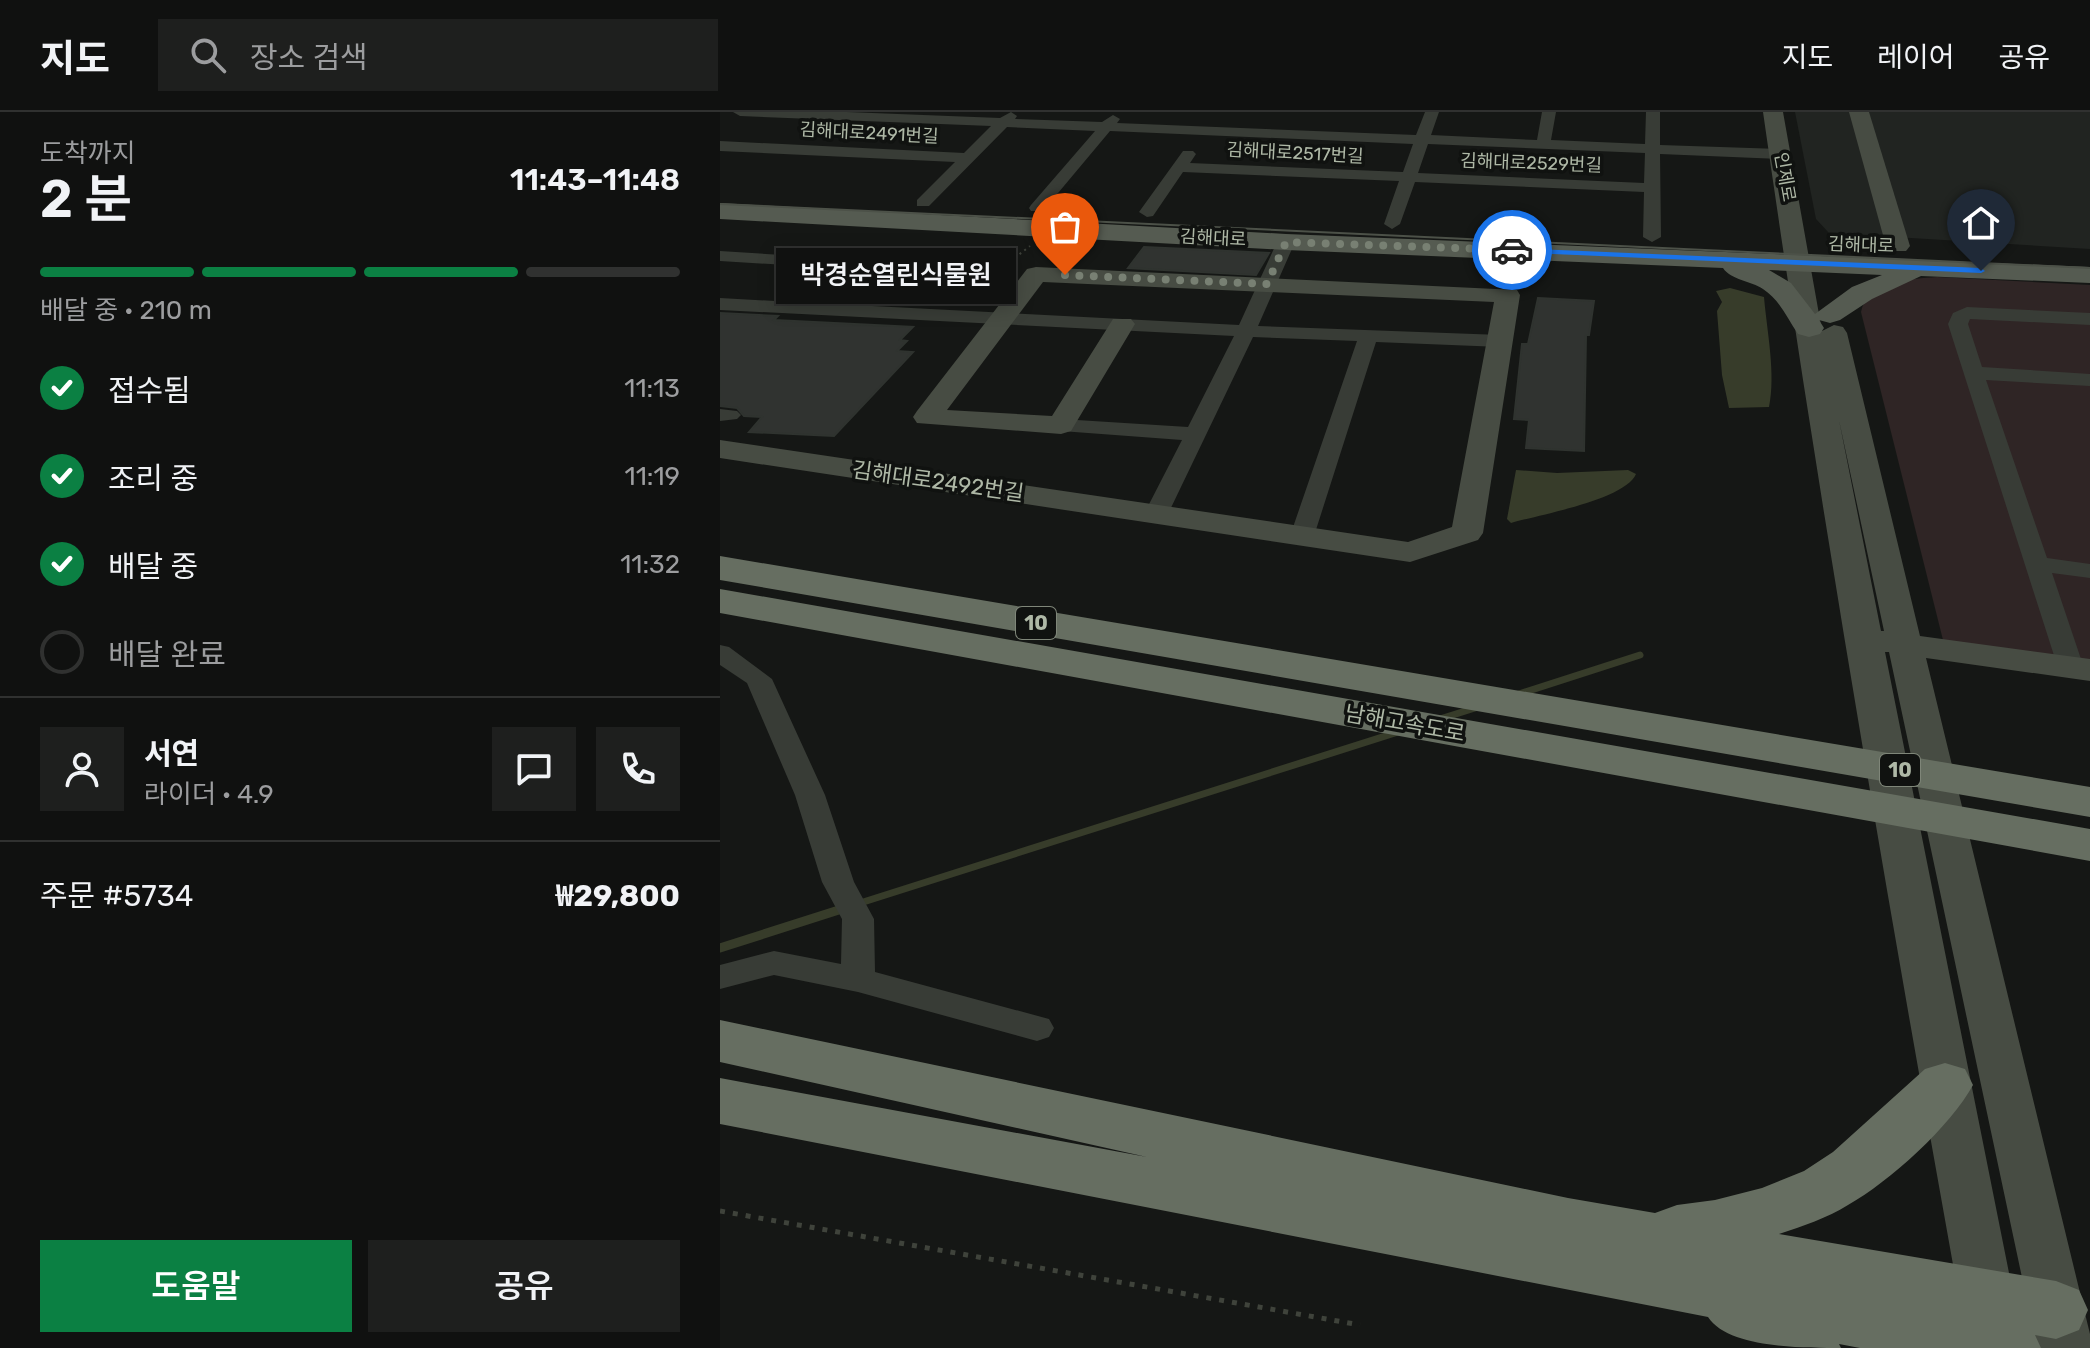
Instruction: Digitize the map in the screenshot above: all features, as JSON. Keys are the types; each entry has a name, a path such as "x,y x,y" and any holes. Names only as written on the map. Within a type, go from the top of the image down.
{"highway":[{"name":"남해고속도로","path":"720,568 1555,713 1784,769 2022,812 2090,845"},
{"name":"남해고속도로","path":"720,601 1477,736 1784,769"},
{"name":"남해고속도로","path":"2022,812 2090,802"},
{"path":"720,1041 1568,1224 1997,1335"},
{"path":"1568,1224 1646,1232 1689,1231 1733,1223 1768,1211 1837,1182 1891,1140 1945,1085"},
{"path":"720,1101 1635,1274 1997,1335 2060,1329"},
{"path":"1635,1274 1741,1310 1808,1348"}],"main road":[{"name":"김해대로","path":"720,195 1392,224 1659,247"},
{"name":"김해대로","path":"720,211 1286,242 1659,247 1929,258 2090,255"},
{"name":"김해대로","path":"1808,254 1898,246 1929,258 2090,275"},
{"path":"1659,247 1757,274 1792,296 1820,321 1862,293 1929,258"}],"street":[{"path":"1037,208 1119,112"},
{"name":"김해대로2517번길","path":"1147,212 1217,112"},
{"path":"1392,224 1432,112"},
{"path":"1543,145 1549,112"},
{"path":"1653,112 1653,188 1659,247"},
{"name":"인제로","path":"1773,112 1808,254 1820,321"},
{"path":"1859,112 1898,246"},
{"path":"733,115 809,113 1009,117 1106,127 1204,131 1305,129 1422,140 1781,154"},
{"path":"923,203 1009,117"},
{"name":"김해대로2491번길","path":"720,146 968,158"},
{"name":"김해대로2517번길","path":"1179,167 1409,178"},
{"name":"김해대로2529번길","path":"1409,178 1653,188"},
{"path":"1156,514 1286,242"},
{"path":"720,256 808,261 824,283 798,308"},
{"name":"김해대로2492번길","path":"720,449 1410,552 1467,533 1508,295 1036,274 927,417 1194,434"},
{"path":"720,304 1501,341"},
{"path":"2081,669 2037,564 1958,324 1960,317 1967,313 2090,319"},
{"path":"1820,321 1865,639 1945,1085 1997,1335"},
{"path":"1820,321 1905,644 2060,1329"},
{"path":"1061,425 1122,324"},
{"path":"1302,536 1368,336"},
{"path":"1974,373 2090,380"},
{"path":"2037,564 2090,571"},
{"path":"1865,639 2081,669"},
{"path":"720,653 759,679 810,795 838,882 858,919 858,980"},
{"path":"720,977 774,963 858,980 1037,1028"}],"path":[{"path":"901,295 956,295 985,287 1003,267 1033,243"},
{"path":"720,1211 1360,1325"}],"shaded area":[{"path":"1795,112 2090,112 2090,249 1829,233 1816,219"},
{"path":"1937,277 2090,285 2090,668 1944,644 1861,312 1865,302 1881,288 1903,281"},
{"path":"1730,288 1764,297 1771,367 1769,407 1729,408 1722,375 1717,311 1722,302 1716,291"},
{"path":"1516,470 1557,473 1628,470 1636,474 1616,492 1599,499 1511,523 1507,519"}],"building":[{"path":"1144,247 1269,253 1256,275 1128,268"},
{"path":"1538,298 1594,301 1589,335 1586,335 1584,451 1526,448 1529,420 1514,419 1522,344 1528,344"},
{"path":"720,313 778,316 774,320 913,327 900,340 907,341 897,351 913,352 834,436 749,432 762,417 744,416 737,408 720,406"}],"waterway":[{"path":"1516,695 1640,655"},
{"path":"1440,719 1478,707"},
{"path":"857,904 1398,732"},
{"path":"720,948 845,908"}],"tram line":[{"path":"720,204 2090,268"}],"way so far":[{"path":"1065,275 1267,284 1286,242 1512,250"}],"place":[{"name":"박경순열린식물원","path":"1065,275"}],"route":[{"path":"1512,250 1981,271"}]}
